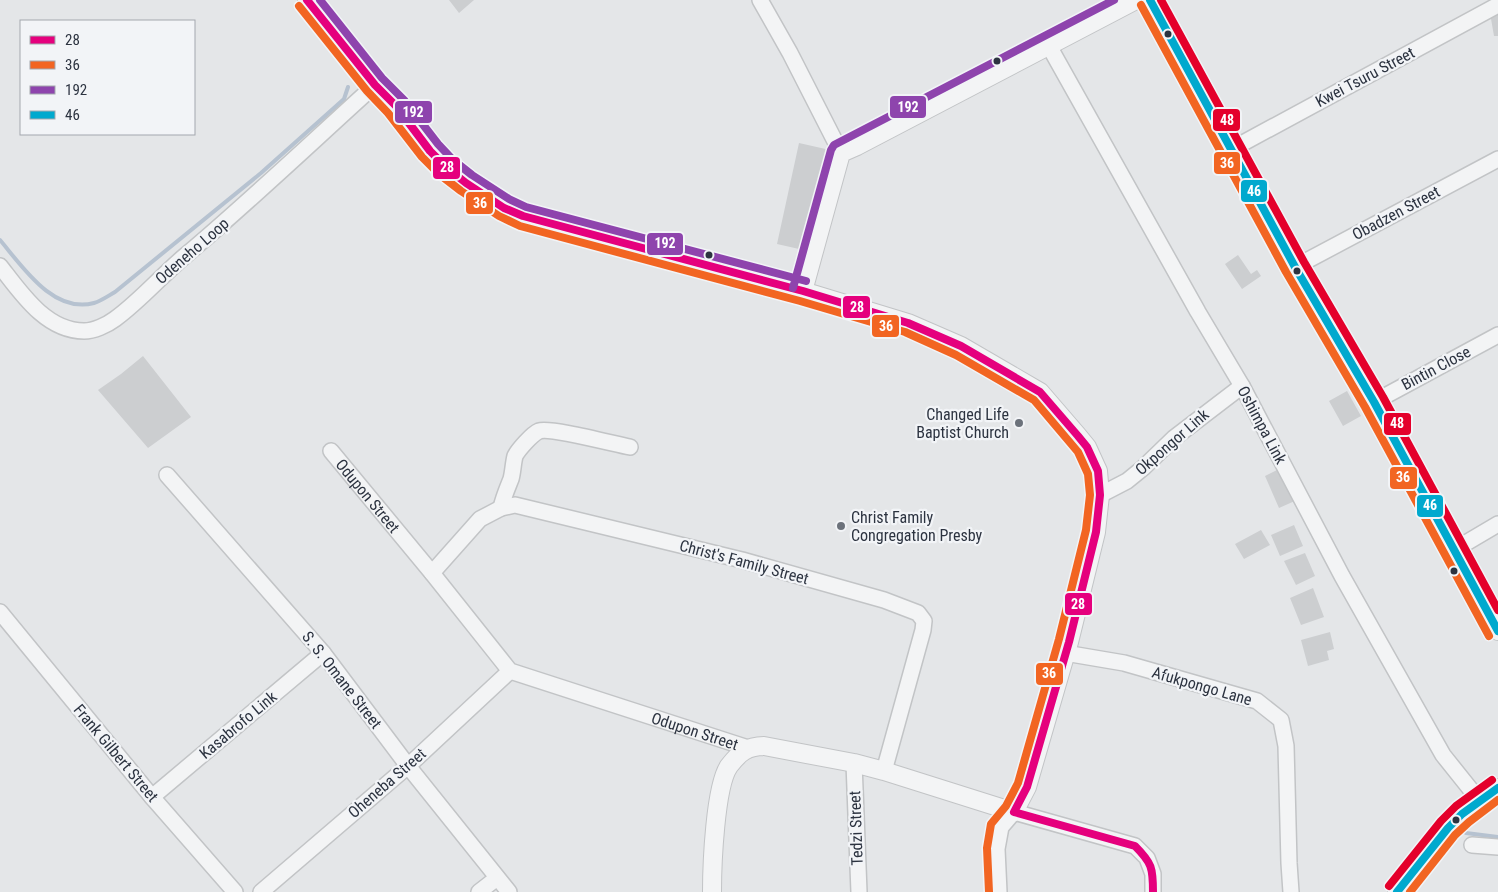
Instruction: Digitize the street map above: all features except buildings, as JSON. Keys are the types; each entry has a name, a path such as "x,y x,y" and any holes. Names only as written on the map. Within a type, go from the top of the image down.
{"street":[{"path":"307,0 375,85 396,106 430,151 466,183 504,208 523,216 802,291 908,323 961,346 1040,392 1087,448 1098,471 1100,495 1096,532 1076,617 1027,787 1014,812 1001,827 997,849 999,892"},
{"path":"760,0 790,53 840,153 802,291"},
{"path":"840,153 857,146 1136,0"},
{"path":"1150,0 1295,267 1374,402 1498,631"},
{"name":"Kwei Tsuru Street","path":"1232,149 1498,5"},
{"name":"Oshimpa Link","path":"1049,46 1198,312 1242,386 1342,576 1443,755 1479,800"},
{"name":"Odeneho Loop","path":"0,266 20,292 47,319 66,328 85,331 114,320 186,255 214,233 375,85"},
{"name":"Obadzen Street","path":"1295,267 1498,159"},
{"name":"Bintin Close","path":"1374,402 1498,335"},
{"name":"Okpongor Link","path":"1100,495 1127,481 1174,438 1242,386"},
{"path":"500,508 505,490 511,479 516,455 532,436 540,431 549,430 630,448"},
{"name":"Odupon Street","path":"331,450 510,671 748,748 764,746 854,763 1014,812 1135,846 1147,858 1153,874 1153,892"},
{"name":"S. S. Omane Street","path":"167,475 323,653 408,766 508,892"},
{"name":"Christ's Family Street","path":"432,573 480,519 500,508 515,505 742,560 884,600 918,613 924,621 923,630 884,771"},
{"path":"1454,550 1498,524"},
{"name":"Frank Gilbert Street","path":"0,612 152,797 235,892"},
{"name":"Kasabrofo Link","path":"152,797 323,653"},
{"name":"Afukpongo Lane","path":"1065,653 1124,663 1258,701 1281,720 1286,746 1291,892"},
{"name":"Oheneba Street","path":"261,892 408,766 510,671"},
{"path":"712,892 712,870 718,808 724,778 729,767 748,748"},
{"name":"Tedzi Street","path":"854,763 859,892"},
{"path":"1397,892 1448,828 1479,800 1498,788"},
{"path":"1472,846 1498,847"},
{"path":"479,892 497,878"}],"waterway":[{"path":"0,240 29,274 52,295 79,305 99,301 115,292 261,173 344,99 348,87"},
{"path":"1466,833 1498,837"}],"transit line":[{"name":"28","path":"307,0 375,85 396,106 430,151 466,183 504,208 523,216 803,291 908,323 961,346 1040,392 1087,447 1098,471 1100,495 1096,532 1069,642 1027,787 1014,812"},
{"name":"192","path":"320,0 382,78 404,100 453,160 509,199 526,207 806,281"},
{"name":"192","path":"793,288 831,150 834,145 1114,0"},
{"name":"46","path":"1150,0 1295,267 1374,402 1498,631"},
{"name":"48","path":"1161,0 1304,262 1383,397 1498,610"},
{"name":"36","path":"1141,5 1286,272 1365,407 1489,636"},
{"name":"36","path":"299,6 422,157 439,174 461,191 499,216 520,226 800,301 905,332 956,355 1034,400 1078,452 1088,474 1090,495 1086,530 1059,639 1018,783 1006,806 991,824 987,848 989,892"},
{"name":"48","path":"1389,886 1441,821 1456,806 1492,780"},
{"name":"46","path":"1397,892 1448,828 1462,814 1498,788"},
{"name":"36","path":"1410,892 1455,835 1498,800"},
{"name":"28","path":"1014,812 1135,846 1150,866 1153,877 1153,892"}],"place":[{"name":"Changed Life Baptist Church","path":"1019,423"},
{"name":"Christ Family Congregation Presby","path":"841,526"}]}
